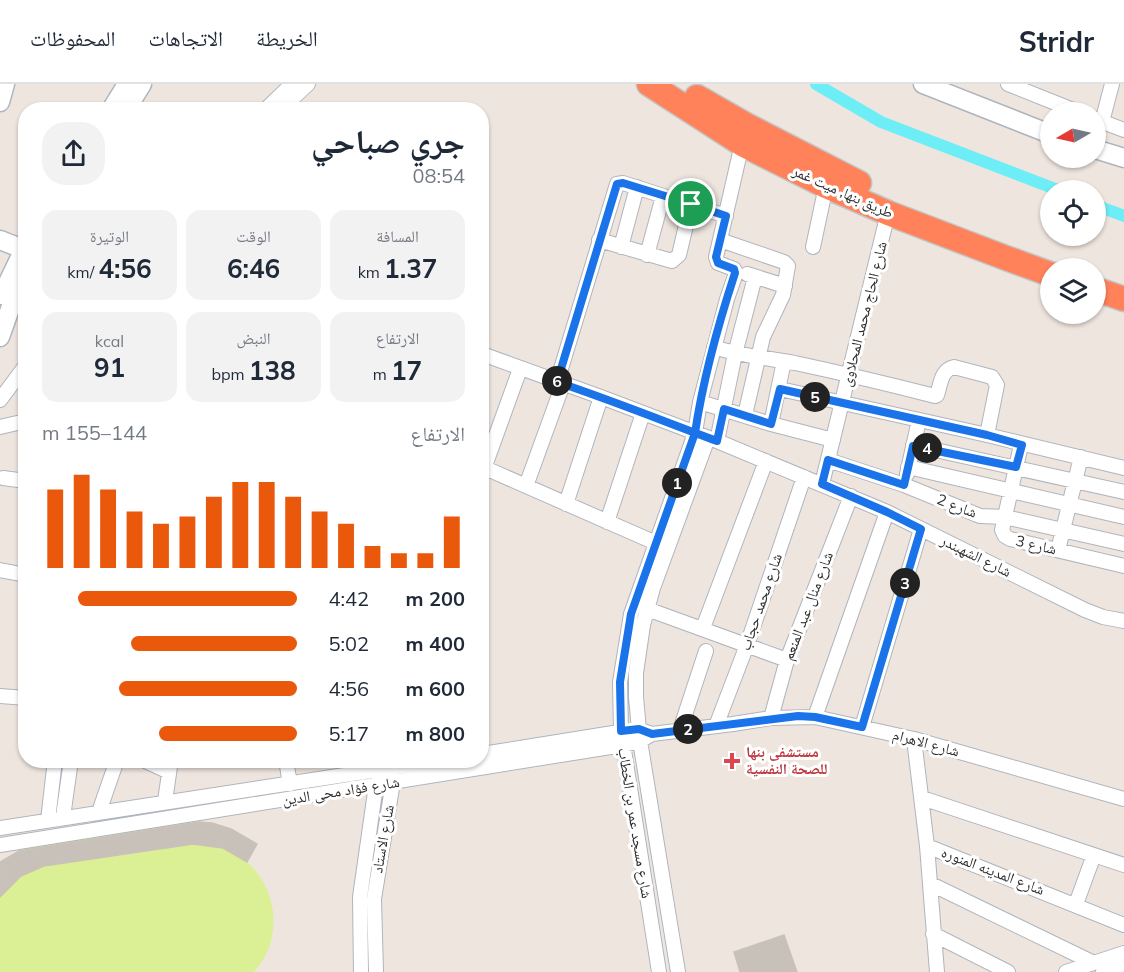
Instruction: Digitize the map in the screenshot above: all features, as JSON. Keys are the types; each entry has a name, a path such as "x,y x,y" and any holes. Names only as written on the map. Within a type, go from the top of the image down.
{"highway":[{"name":"طريق بنها, ميت غمر","path":"649,84 742,144 897,202 975,235 1041,258"},
{"name":"طريق بنها, ميت غمر","path":"676,84 888,213 1040,270"},
{"path":"1106,280 1124,286"},
{"path":"1106,292 1124,298"}],"main road":[{"path":"0,102 5,84"},
{"path":"116,102 127,84"},
{"path":"131,102 142,84"},
{"path":"924,84 1040,130"},
{"path":"1106,152 1124,158"},
{"path":"0,240 18,245"},
{"path":"0,299 18,260"},
{"path":"0,337 18,288"}],"street":[{"path":"273,102 292,84"},
{"path":"289,102 308,84"},
{"path":"1008,84 1053,102"},
{"path":"1106,102 1112,84"},
{"path":"1106,124 1124,130"},
{"path":"742,144 716,252 718,263 785,286"},
{"path":"813,247 830,178"},
{"path":"526,486 560,383 599,240 617,184 623,183 637,187 726,216"},
{"path":"621,247 637,187"},
{"path":"647,255 663,196"},
{"path":"599,240 668,261 676,259 691,204"},
{"name":"شارع الحاج محمد المحلاوى","path":"822,484 888,213"},
{"path":"720,240 784,262 788,266 785,286 763,337 745,415"},
{"path":"706,437 700,402 735,270"},
{"path":"706,437 724,409 735,354 755,277"},
{"path":"714,347 735,354 848,374 935,396 938,395 944,374 950,368 954,367 992,377 997,385 987,435"},
{"name":"شارع الشهبندر","path":"489,357 706,437 851,496 1085,610 1103,617 1124,621"},
{"path":"771,424 784,361"},
{"path":"489,455 520,369"},
{"path":"0,400 18,375"},
{"path":"780,389 1124,468"},
{"path":"566,504 601,397"},
{"path":"700,402 833,440"},
{"path":"607,522 643,413"},
{"path":"904,485 919,420"},
{"path":"0,427 18,423"},
{"name":"شارع مسجد عمر بن الخطاب","path":"659,972 622,738 620,682 626,636 637,592 656,543 706,437"},
{"name":"شارع مسجد عمر بن الخطاب","path":"678,972 659,857 636,673 638,649 647,609 706,437"},
{"name":"شارع 3","path":"1022,445 1002,530 1007,538 1124,566"},
{"path":"913,446 1124,492"},
{"path":"1058,550 1081,457"},
{"name":"شارع 2","path":"828,460 904,485 980,516 1005,517 1124,544"},
{"path":"703,628 766,461"},
{"path":"908,467 1124,517"},
{"path":"489,474 526,486 656,543"},
{"name":"شارع محمد حجاب","path":"716,726 747,645 804,477"},
{"path":"3,478 18,480"},
{"name":"شارع منال عبد المنعم","path":"771,718 787,660 851,496"},
{"path":"815,717 887,512"},
{"path":"862,727 921,529"},
{"path":"0,570 18,573"},
{"path":"647,609 787,660"},
{"path":"681,730 706,651"},
{"path":"0,696 18,697"},
{"name":"شارع الاهرام","path":"643,735 771,718 815,717 914,738 1124,799"},
{"name":"شارع فؤاد محى الدين","path":"489,753 643,735"},
{"name":"شارع فؤاد محى الدين","path":"489,764 622,738"},
{"name":"شارع المدينه المنوره","path":"914,738 927,846 1124,925"},
{"path":"48,820 54,768"},
{"path":"63,817 70,768"},
{"path":"99,812 114,768"},
{"path":"165,801 170,768"},
{"path":"287,768 290,784"},
{"name":"شارع فؤاد محى الدين","path":"0,828 165,801 290,784 371,768"},
{"name":"شارع الاستاد","path":"376,972 369,877 375,792 385,768"},
{"path":"387,768 393,782"},
{"name":"شارع فؤاد محى الدين","path":"0,845 375,792 393,782 466,768"},
{"name":"شارع الاستاد","path":"361,972 359,922 393,782"},
{"path":"375,792 382,798 390,800"},
{"path":"922,798 1124,865"},
{"path":"927,846 937,972"},
{"path":"1076,904 1094,855"},
{"path":"641,859 659,857"},
{"path":"931,884 1098,968"},
{"path":"359,922 374,922"},
{"path":"933,934 1008,972"},
{"path":"1098,968 1124,953"},
{"path":"1066,972 1124,964"}],"green space":[{"path":"186,822 207,823 223,827 257,844 247,862 258,873 266,887 271,901 273,931 270,946 254,972 0,972 0,863 21,850 37,845"}],"building":[{"path":"199,822 212,823 231,829 257,844 247,862 223,848 193,844 44,866 21,876 0,897 0,862 19,851"},
{"path":"784,935 797,972 740,972 734,952"}],"waterway":[{"path":"816,84 881,122 1040,183"},
{"path":"1106,209 1124,216"}],"place":[{"name":"مستشفى بنها للصحة النفسية","path":"732,761"}],"route":[{"path":"691,204 623,183 617,184 557,382 601,397 695,433 717,441 724,409 771,424 780,389 987,435 1022,445 1016,467 913,446 904,485 828,460 822,484 921,529 862,727 815,717 798,716 652,734 639,729 621,731 620,682 631,614 695,433 700,402 736,271 718,263 716,257 726,216 691,204"}]}
